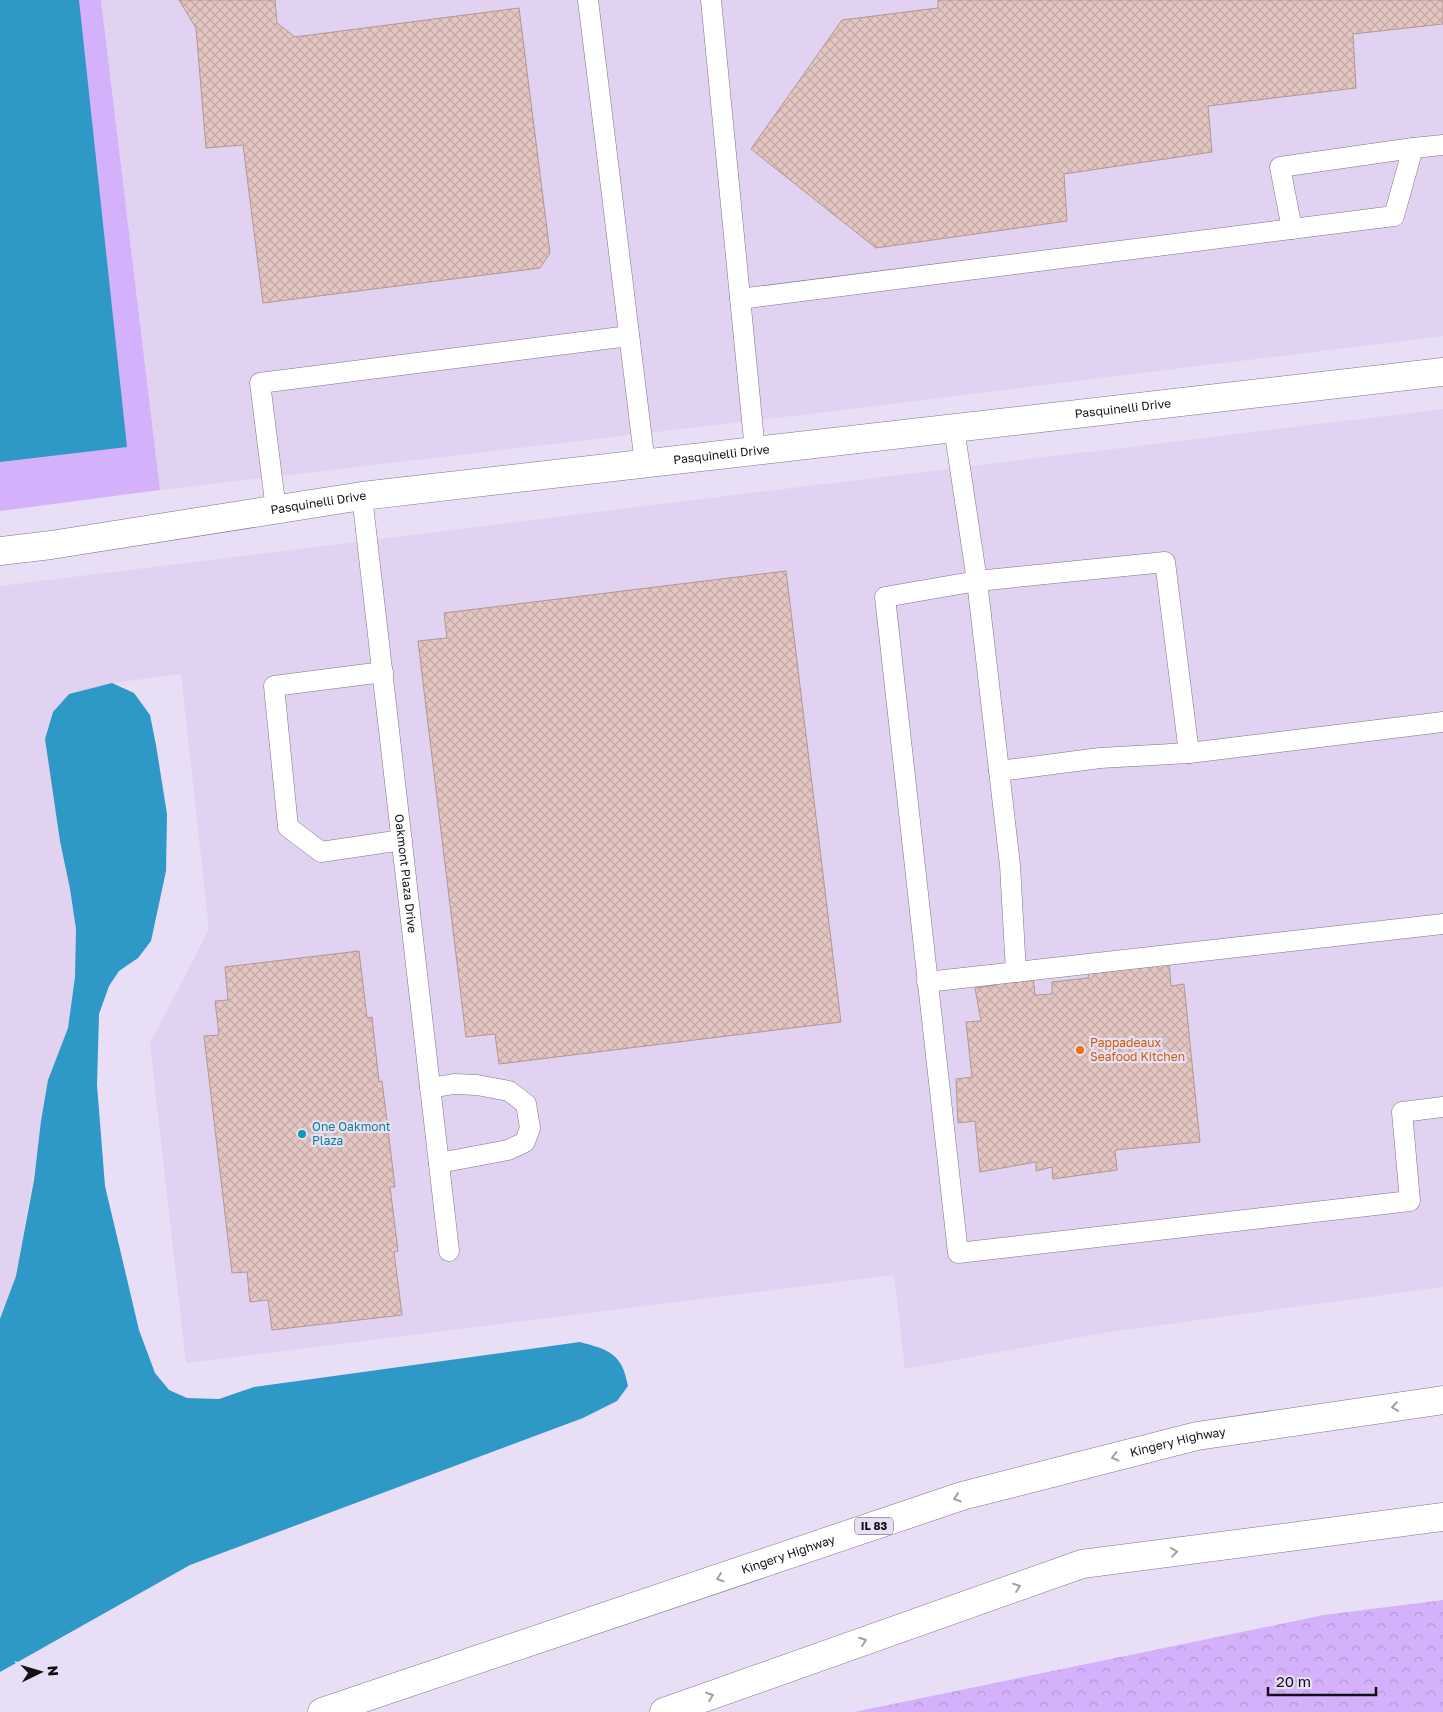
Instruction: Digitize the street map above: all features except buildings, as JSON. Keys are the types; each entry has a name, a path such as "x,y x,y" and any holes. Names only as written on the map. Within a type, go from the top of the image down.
{"main road":[{"name":"Pasquinelli Drive","path":"0,551 51,545 362,496 1443,372"},
{"name":"Kingery Highway","path":"322,1712 962,1496 1197,1436 1443,1400"},
{"path":"664,1712 1082,1564 1443,1517"}],"lane":[{"path":"588,0 645,464"},
{"path":"711,0 755,451"},
{"path":"1292,229 1280,167 1443,145"},
{"path":"740,299 1394,216 1413,148"},
{"path":"276,510 260,383 629,336"},
{"path":"954,428 977,581 1010,865 1016,972"},
{"name":"Oakmont Plaza Drive","path":"362,496 449,1250"},
{"path":"1189,752 1165,562 977,581 885,597 958,1253 1410,1201 1402,1112 1443,1107"},
{"path":"383,672 274,686 288,827 321,852 402,840"},
{"path":"999,771 1100,758 1189,752 1443,722"},
{"path":"928,982 1443,924"},
{"path":"430,1088 454,1084 476,1085 509,1091 526,1104 530,1128 524,1142 508,1150 439,1164"}],"shaded area":[{"path":"101,0 1443,0 1443,336 809,414 160,490"},
{"path":"1443,409 1443,1287 1109,1332 905,1369 894,1275 186,1363 150,1044 209,929 181,674 112,683 69,694 53,712 45,739 60,841 76,929 75,977 68,1028 48,1080 16,1276 0,1319 0,586"}],"green space":[{"path":"0,0 101,0 160,490 0,511"},
{"path":"1443,1600 1443,1712 854,1712 1324,1615"}],"water":[{"path":"0,0 79,0 127,447 0,462"},
{"path":"112,683 134,693 150,715 167,814 166,871 151,941 138,958 119,971 109,986 99,1014 97,1085 105,1186 139,1330 155,1373 169,1390 187,1398 219,1399 254,1387 580,1342 613,1355 622,1366 628,1386 617,1401 583,1418 190,1565 0,1672 0,1319 16,1276 34,1180 48,1080 68,1028 75,977 76,929 60,841 45,739 53,712 69,694"}],"place":[{"name":"Pappadeaux Seafood Kitchen","path":"1080,1050"},
{"name":"One Oakmont Plaza","path":"302,1134"}]}
